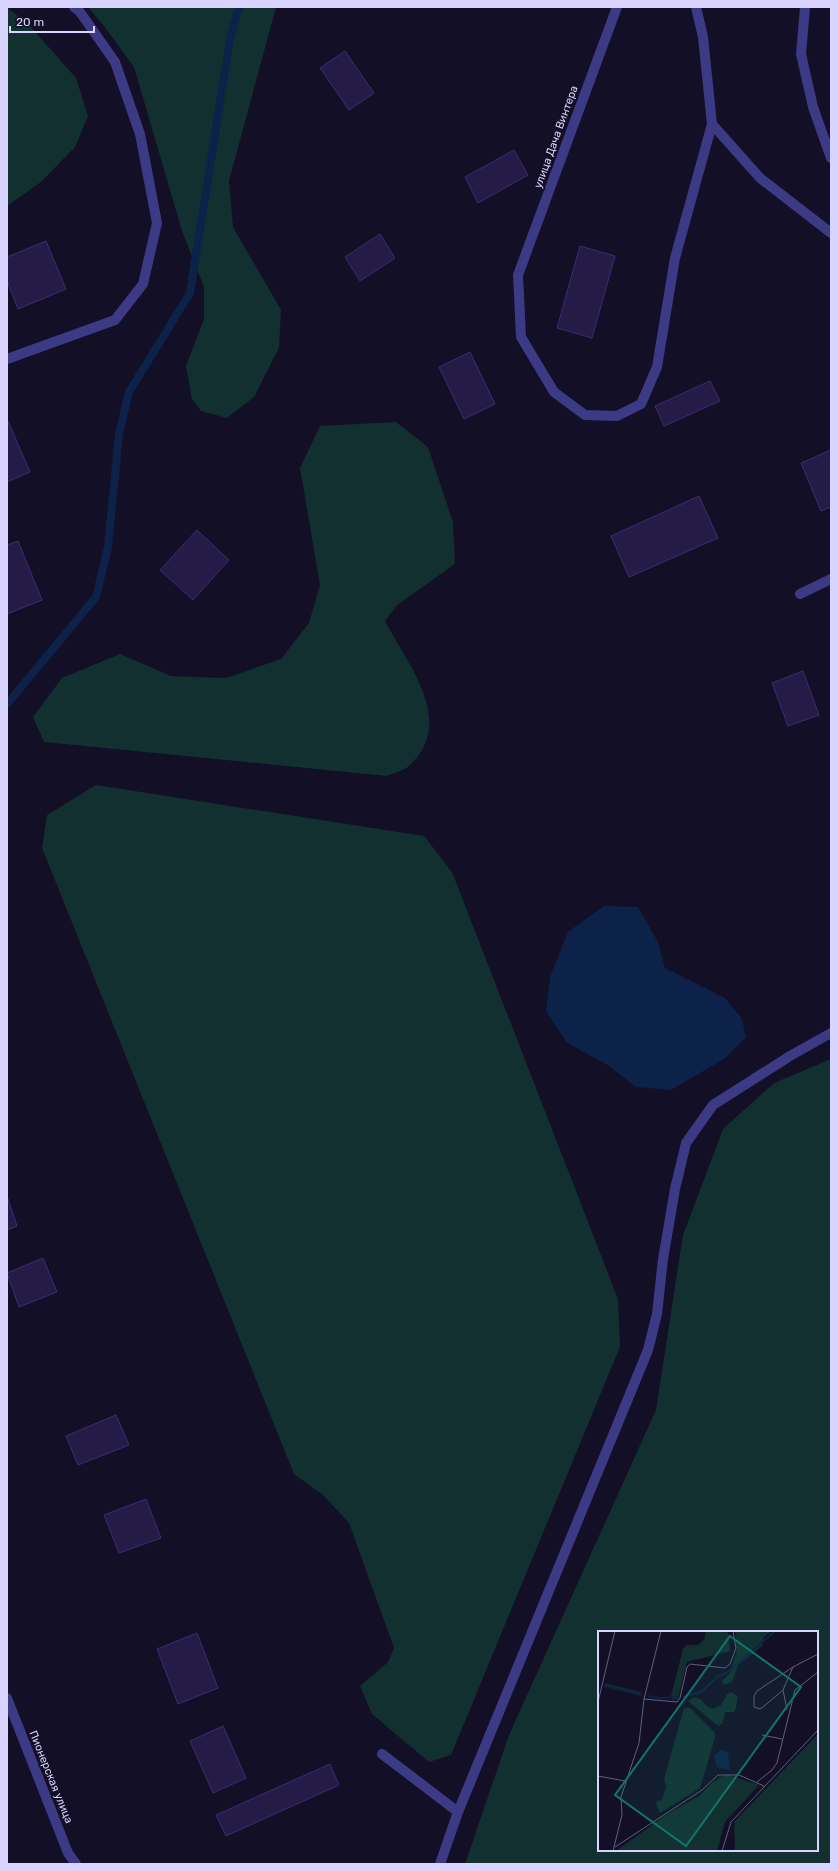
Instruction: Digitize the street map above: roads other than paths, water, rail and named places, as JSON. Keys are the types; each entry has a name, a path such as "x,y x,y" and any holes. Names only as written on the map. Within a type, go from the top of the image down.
{"street":[{"path":"7,359 116,320 143,284 157,223 140,134 115,62 80,12 74,7"},
{"name":"улица Дача Винтера","path":"617,7 518,275 521,337 554,392 585,415 617,416 642,404 658,367 675,258 712,124"},
{"path":"696,7 703,37 712,124 760,178 831,233"},
{"path":"805,7 801,54 813,107 831,158"},
{"path":"800,594 831,579"},
{"path":"440,1864 458,1812 648,1350 657,1314 663,1259 675,1188 686,1143 713,1105 790,1056 831,1033"},
{"name":"Пионерская улица","path":"8,1704 68,1853 76,1864"},
{"path":"382,1754 458,1812"}],"water":[{"path":"604,906 638,907 658,942 665,968 725,998 742,1019 746,1037 724,1059 671,1090 636,1087 606,1064 567,1043 546,1011 550,977 568,932"}],"waterway":[{"path":"7,704 96,597 108,547 119,434 129,392 190,293 230,39 239,7"}]}
